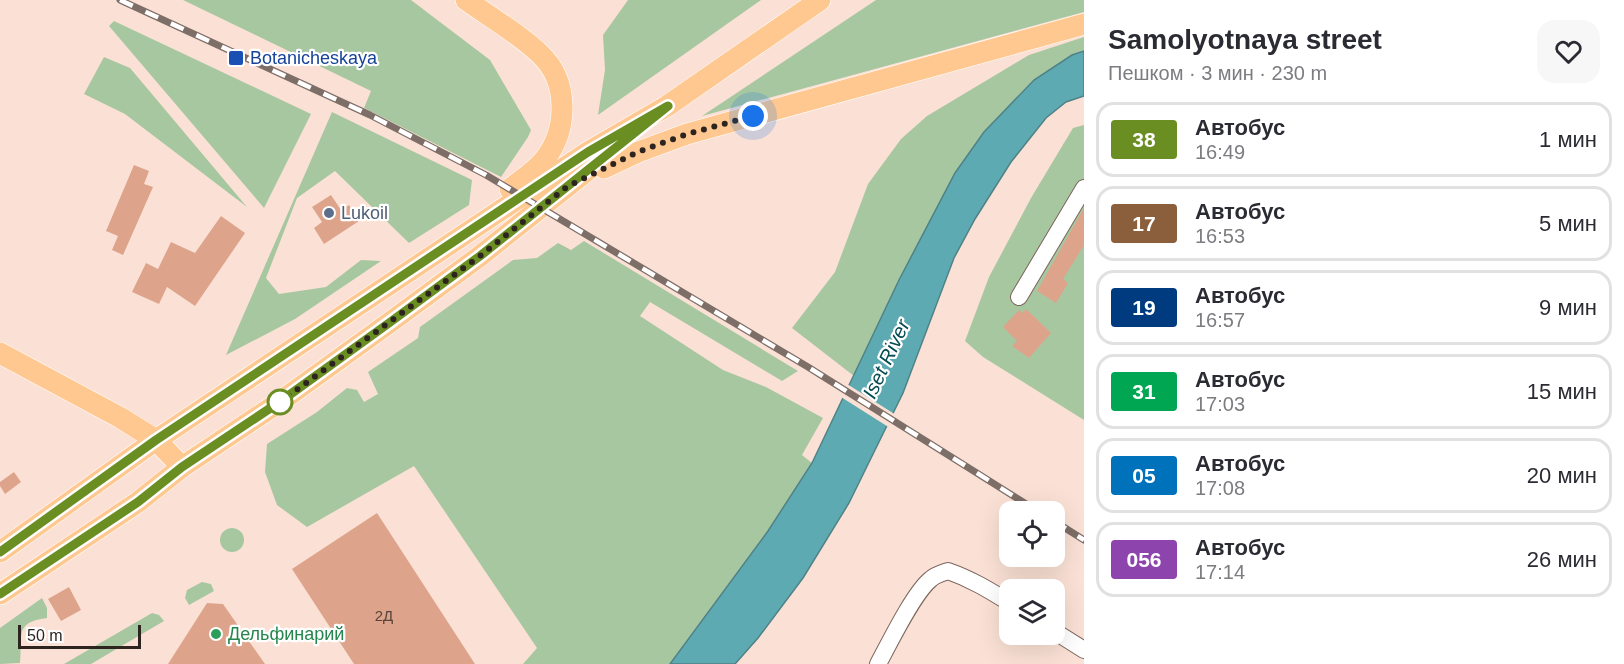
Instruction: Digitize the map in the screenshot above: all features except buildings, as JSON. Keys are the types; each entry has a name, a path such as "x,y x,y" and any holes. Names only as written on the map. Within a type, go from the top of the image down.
{"main road":[{"path":"450,244 468,222 544,159 558,135 562,115 562,99 558,84 542,56 524,40 466,0"},
{"path":"0,594 138,502 182,467 281,401 389,323 671,104 820,0"},
{"path":"568,186 638,152 687,134 1084,24"},
{"path":"0,552 156,440 588,152 671,104"},
{"path":"0,353 121,418 156,440 182,467"}],"street":[{"path":"1019,297 1084,188"},
{"path":"878,664 917,597 936,576 948,571 963,576 999,596"},
{"path":"1065,638 1084,650"}],"green space":[{"path":"183,0 411,0 490,60 531,130 501,177 364,108 371,91"},
{"path":"628,0 761,0 598,115 605,70 603,35"},
{"path":"876,0 1084,0 1084,12 702,116"},
{"path":"114,21 311,114 264,208 109,26"},
{"path":"1084,37 1084,51 1072,55 1034,80 984,132 899,280 854,376 792,328 835,272 868,184 901,139 927,116 1029,55"},
{"path":"104,57 130,68 247,207 125,114 84,94"},
{"path":"332,112 472,180 469,205 409,243 335,171 297,198 266,278 279,294 326,287 361,260 381,261 295,319 226,355"},
{"path":"1084,125 1084,420 983,357 965,341 989,277 1031,198 1073,128"},
{"path":"584,241 798,371 782,381 650,302 640,316 723,370 766,387 823,418 802,455 812,463 768,531 670,664 523,664 537,648 414,466 307,527 277,505 265,472 267,444 317,412 347,388 357,390 364,402 378,394 368,372 418,338 420,327 513,260 537,258 558,243 571,250"},
{"path":"232,528 237,529 243,535 243,545 237,551 232,552 227,551 221,545 220,540 221,535 227,529"},
{"path":"202,582 211,584 214,591 189,605 185,598 187,590"},
{"path":"42,598 47,608 47,618 36,620 24,627 20,663 0,664 0,628"},
{"path":"152,613 159,615 164,621 91,664 64,664"}],"water":[{"name":"Iset River","path":"1084,51 1084,96 1066,102 1046,118 1011,162 975,219 954,258 903,393 849,503 803,578 758,638 735,664 670,664 768,531 812,463 899,280 955,173 984,132 1034,80 1072,55"}],"pier":[{"path":"847,384 896,415 890,428 841,397"}],"railway":[{"path":"120,0 370,115 486,175 808,367 1021,501"},
{"path":"1065,528 1084,540"}],"bus line":[{"name":"38","path":"0,552 156,440 588,152 668,106 480,256 389,323 281,401 182,467 138,502 0,594"}],"place":[{"name":"Botanicheskaya","path":"236,58"},
{"name":"Lukoil","path":"329,213"},
{"name":"Дельфинарий","path":"216,634"}],"route":[{"path":"280,402 480,256 568,186 638,152 687,134 753,116"}]}
